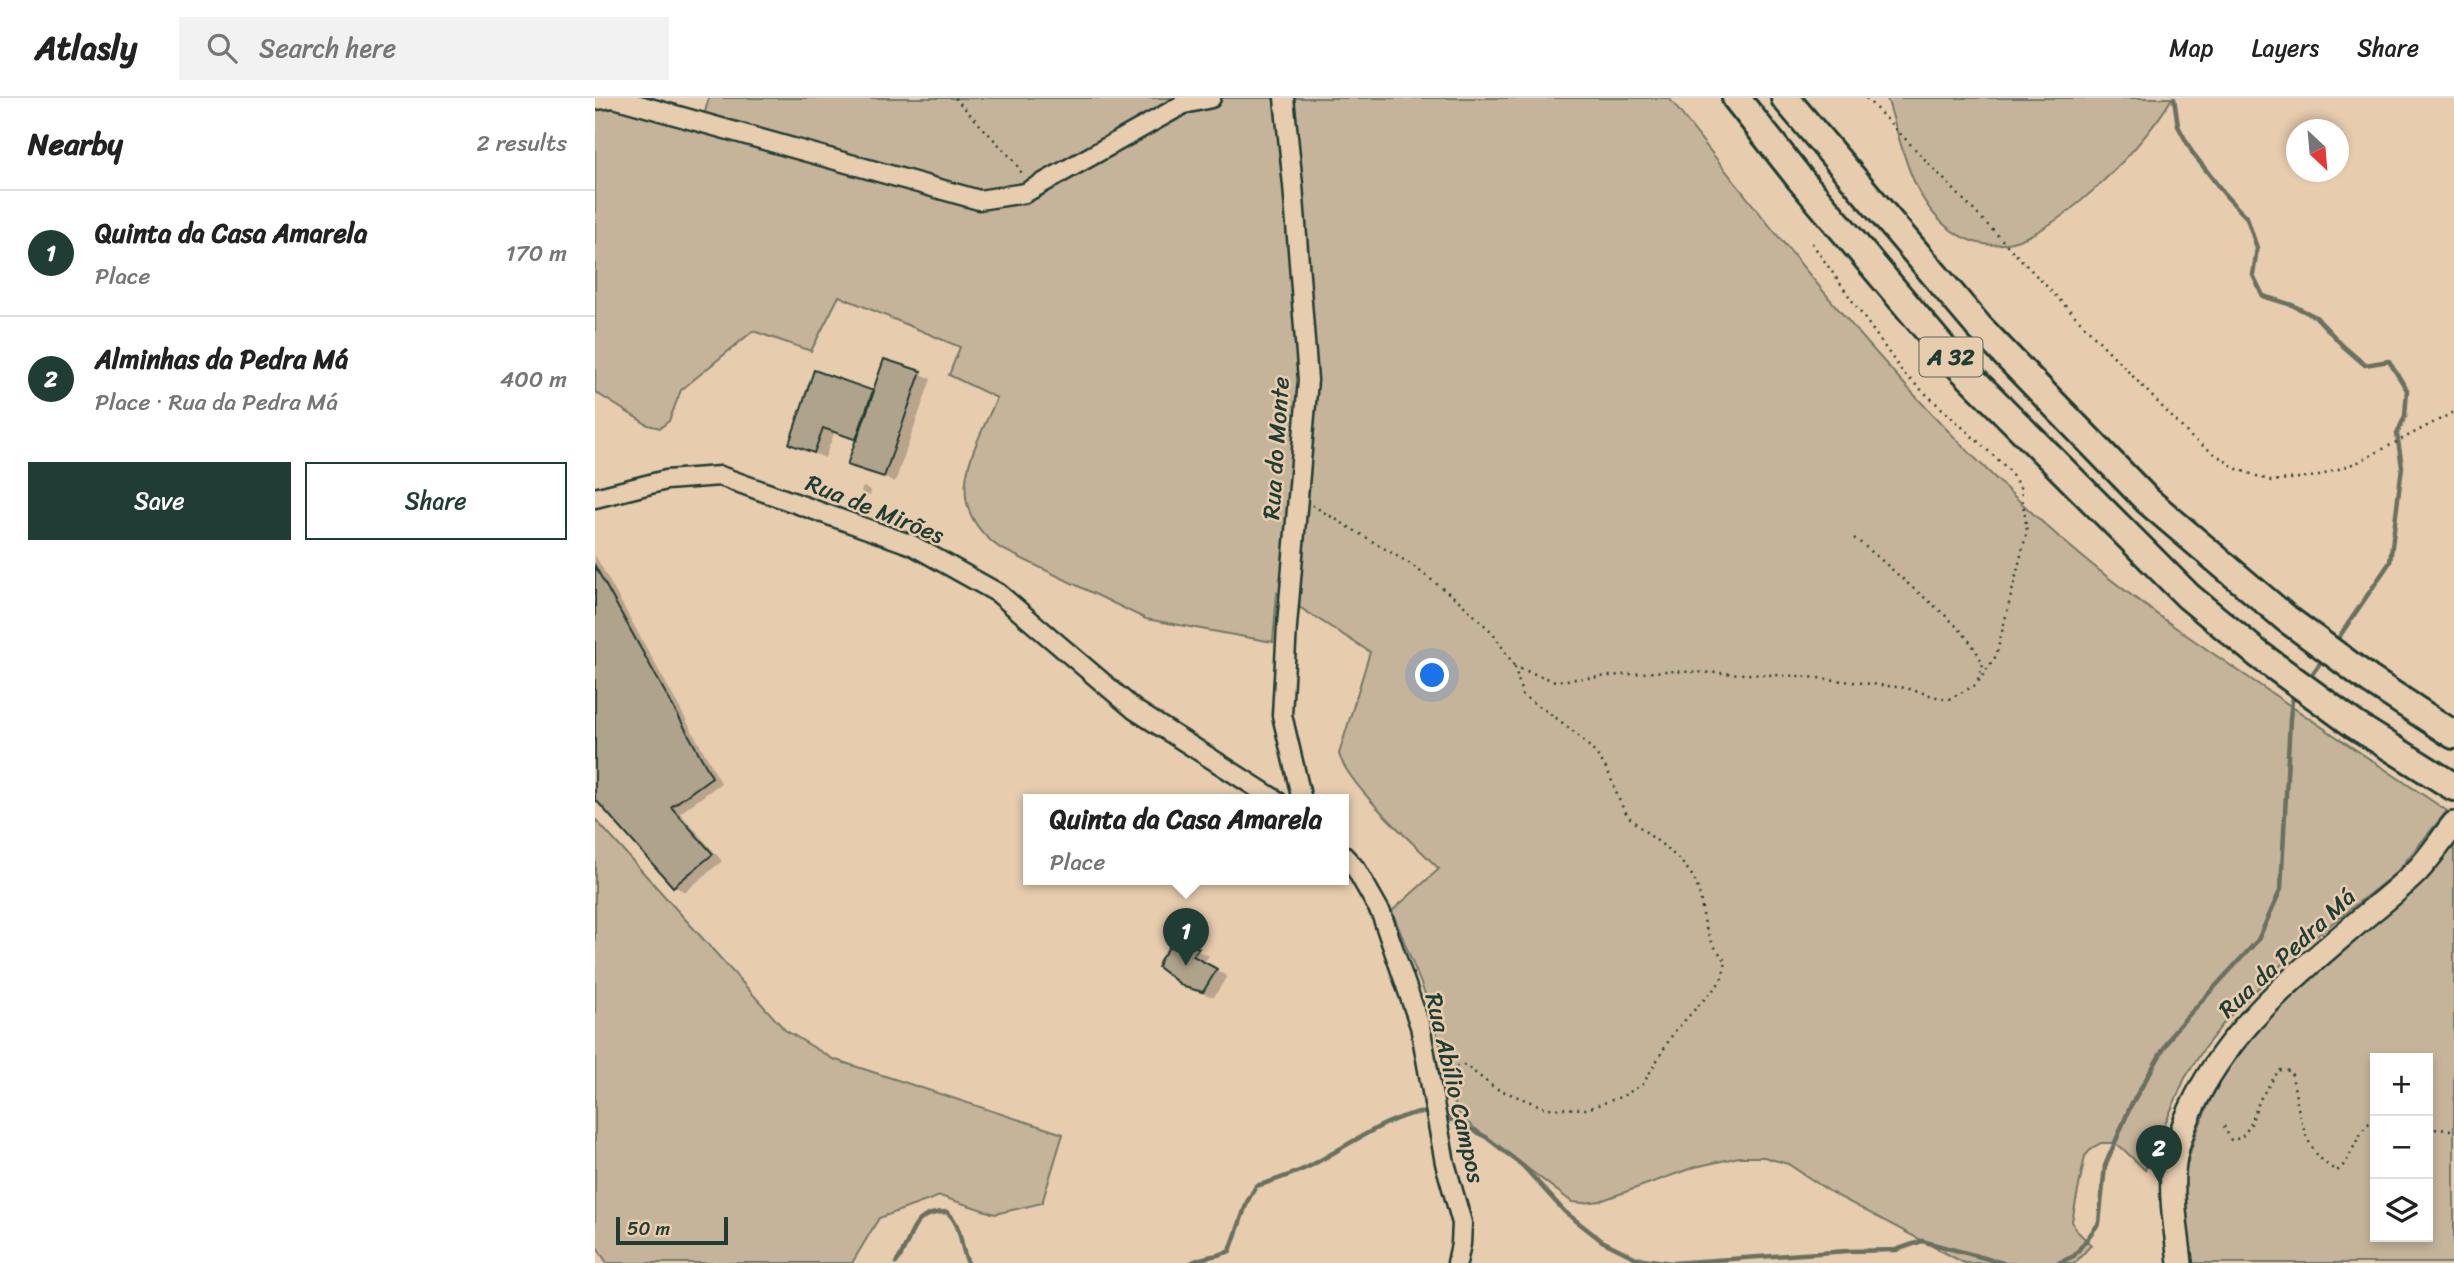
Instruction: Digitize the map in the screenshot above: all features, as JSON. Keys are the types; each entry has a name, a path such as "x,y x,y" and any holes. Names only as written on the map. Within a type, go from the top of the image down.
{"highway":[{"name":"A 32","path":"1736,98 1800,179 1953,360 2188,596 2258,654 2355,725 2454,787"},
{"name":"A 32","path":"1784,98 1979,327 2148,500 2287,619 2370,680 2454,735"}],"main road":[{"name":"Rua da Pedra Má","path":"2180,1263 2173,1196 2176,1150 2190,1111 2214,1067 2249,1020 2417,871 2454,824"}],"street":[{"path":"595,100 614,99 979,200 1025,193 1184,104 1211,98"},
{"name":"Rua do Monte","path":"1284,98 1308,380 1282,715 1301,794"},
{"name":"Rua de Mirões","path":"595,498 666,480 720,476 912,545 998,593 1136,710 1267,794"},
{"name":"Rua Abílio Campos","path":"1349,861 1381,913 1420,1026 1445,1163 1462,1223 1457,1263"}],"path":[{"path":"955,98 1015,162 1032,189"},
{"path":"1866,98 2193,439 2237,469 2271,481 2319,477 2358,462 2454,412"},
{"path":"1515,667 1555,681 1665,671 1800,676 1906,688 1947,700 1976,685 1996,656 2027,531 2021,489 2008,469 1903,373 1809,239"},
{"path":"1298,498 1412,565 1459,601 1493,633 1515,667 1522,695 1556,718 1582,741 1605,767 1615,793 1630,819 1665,845 1692,875 1710,939 1726,962 1721,981 1674,1032 1643,1084 1623,1096 1587,1109 1546,1108 1495,1088 1465,1065 1440,1068 1426,1058"},
{"path":"1854,538 1879,556 1950,619 1974,645 1983,664 1976,685"},
{"path":"2224,1126 2231,1140 2241,1139 2250,1126 2260,1099 2279,1070 2291,1070 2305,1138 2325,1164 2337,1171 2344,1166 2355,1141 2370,1121"},
{"path":"2433,1129 2454,1130"}],"shaded area":[{"path":"709,98 1669,98 1806,271 1902,382 2005,487 2059,537 2107,577 2183,633 2447,811 2397,872 2287,959 2227,1019 2185,1078 2145,1170 2121,1147 2112,1143 2101,1143 2085,1156 2072,1221 2075,1229 2091,1245 2075,1263 1964,1263 1832,1193 1788,1164 1764,1157 1739,1157 1695,1167 1600,1201 1572,1202 1464,1120 1456,1109 1431,1009 1392,911 1439,869 1368,798 1345,767 1339,754 1370,652 1277,593 1273,642 1146,619 1000,548 981,531 970,513 966,495 971,457 997,398 949,375 960,347 839,296 811,351 753,331 681,390 669,421 660,428 648,425 595,392 595,105 607,103 701,126"},
{"path":"1887,98 2172,98 2160,117 2123,161 2079,203 2033,234 1994,245 1962,237 1934,215 1908,167"},
{"path":"595,819 785,1030 833,1059 1063,1134 1042,1203 995,1214 940,1196 879,1218 852,1263 607,1263 595,1244"},
{"path":"2454,845 2454,1263 2190,1263 2183,1203 2185,1174 2198,1129 2220,1083 2256,1031 2278,1008 2426,876"}],"building":[{"path":"884,359 921,371 884,477 847,465"},
{"path":"814,370 874,391 857,440 823,428 814,453 789,444"},
{"path":"595,566 712,777 671,807 713,854 673,887 595,799"},
{"path":"1175,939 1199,948 1193,956 1217,969 1203,992 1184,987 1158,967"}],"waterway":[{"path":"2174,98 2178,126 2192,152 2247,218 2257,248 2253,275 2263,296 2292,305 2316,317 2365,365 2389,361 2407,390 2405,416 2397,434 2402,467 2390,562 2335,643"},
{"path":"2308,680 2325,656"},
{"path":"2058,1263 2074,1256 2099,1223 2105,1166 2131,1105 2174,1031 2258,940 2281,889 2290,719 2292,701 2298,693"},
{"path":"1191,1263 1230,1251 1247,1202 1256,1186 1308,1167 1384,1124 1415,1113 1427,1113"},
{"path":"1444,1116 1486,1137 1523,1166 1565,1212 1602,1241 1636,1258 1672,1263 1896,1250 1922,1241 2003,1263"},
{"path":"896,1263 918,1222 934,1213 947,1212 956,1223 968,1263"}],"place":[{"name":"Quinta da Casa Amarela","path":"1186,966"},
{"name":"Alminhas da Pedra Má","path":"2159,1183"}]}
